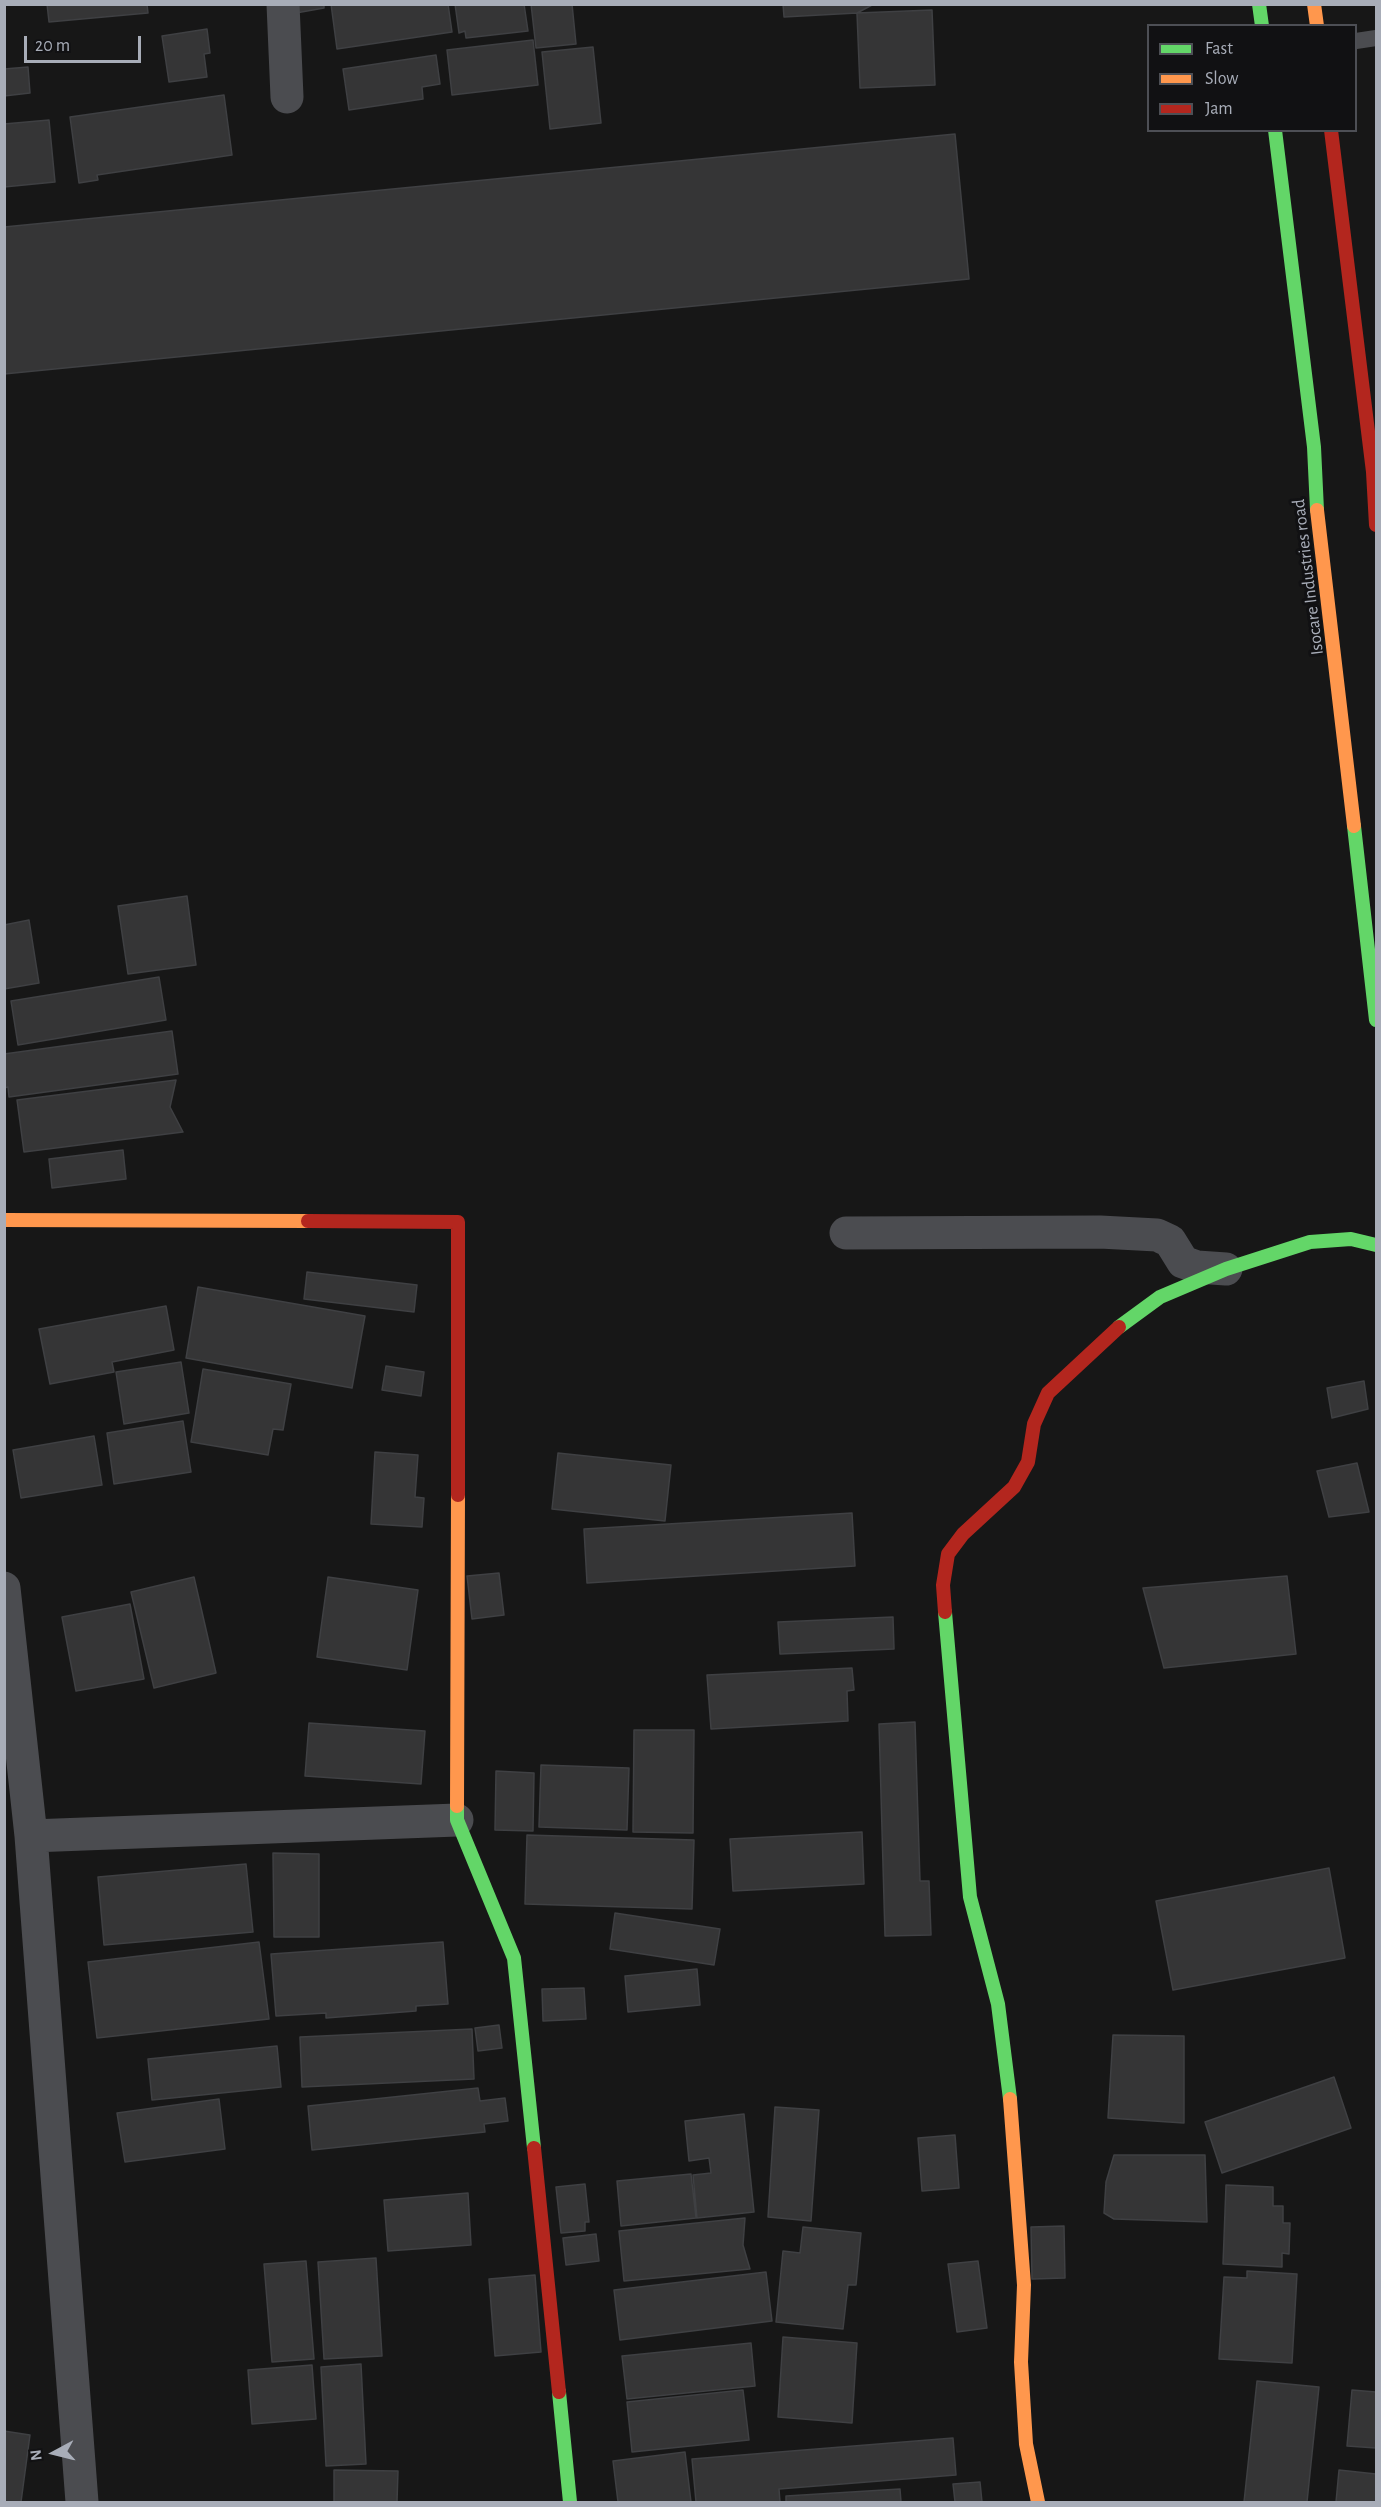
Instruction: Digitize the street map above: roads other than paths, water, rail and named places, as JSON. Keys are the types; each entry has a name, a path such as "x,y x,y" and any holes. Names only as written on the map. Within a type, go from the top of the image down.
{"street":[{"path":"283,4 287,97"},
{"path":"1259,4 1262,24"},
{"path":"1314,4 1317,24"},
{"name":"Isocare Industries road","path":"1275,132 1314,447 1317,509 1377,1020"},
{"path":"1331,132 1373,472 1377,525"},
{"path":"4,1220 458,1222 457,1820 514,1958 570,2502"},
{"path":"846,1233 1100,1232 1157,1235 1170,1241 1183,1262 1197,1268 1226,1269"},
{"path":"1038,2502 1026,2444 1022,2362 1024,2285 1008,2071 998,2004 969,1897 943,1585 948,1554 963,1534 1014,1486 1028,1462 1034,1424 1048,1393 1109,1334 1160,1298 1226,1269 1310,1242 1351,1239 1377,1245"},
{"path":"4,1588 31,1836 82,2502"},
{"path":"31,1836 457,1820"}],"lane":[{"path":"1357,41 1377,38"}]}
